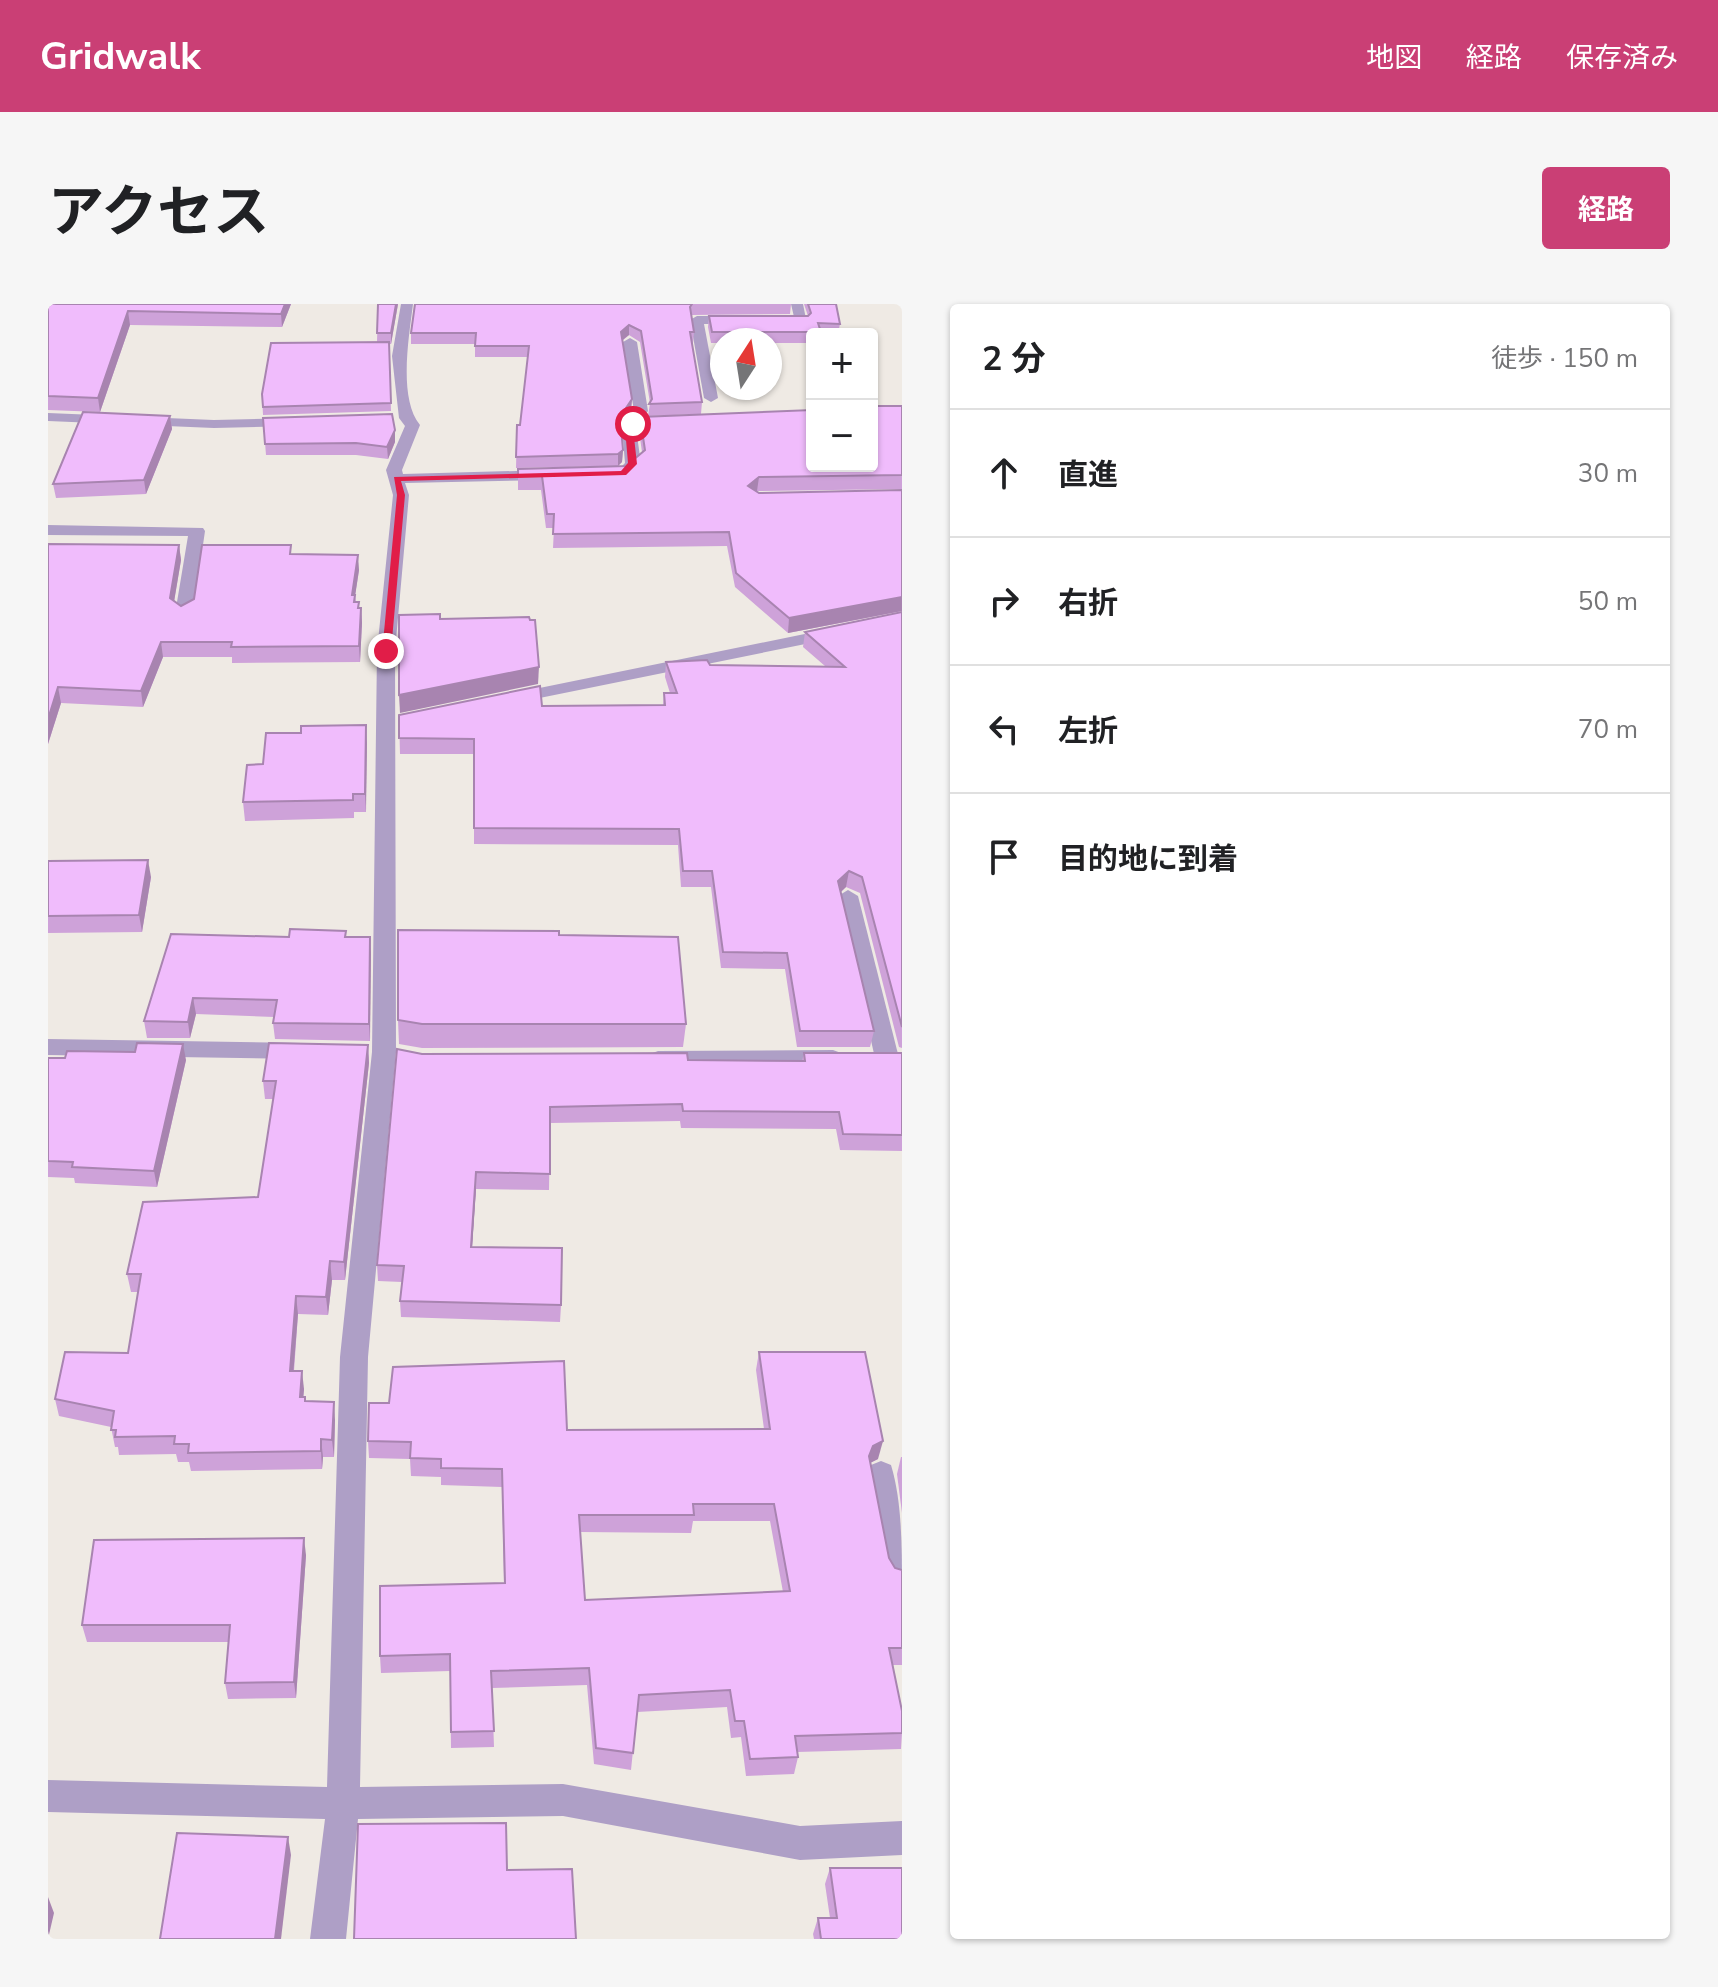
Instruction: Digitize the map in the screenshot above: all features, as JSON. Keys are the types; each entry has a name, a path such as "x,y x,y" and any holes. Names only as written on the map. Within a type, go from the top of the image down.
{"street":[{"path":"328,1939 343,1803 354,1357 384,1052 394,722 386,651 401,495 394,470 413,425 399,418 399,356 407,304"},
{"path":"710,392 697,320 802,321 797,304"},
{"path":"593,474 623,473 633,464 629,428 640,424 641,411 630,342"},
{"path":"48,417 214,424 303,421"},
{"path":"397,479 563,475"},
{"path":"48,530 197,531 184,614"},
{"path":"495,702 847,630"},
{"path":"639,1059 894,1058 848,896"},
{"path":"48,1047 323,1051"},
{"path":"354,1052 384,1052 410,1057"},
{"path":"881,1473 902,1574"},
{"path":"48,1796 343,1803 563,1800 800,1843 902,1838"}],"building":[{"path":"48,304 285,304 281,314 128,311 98,398 48,396"},
{"path":"378,304 396,304 391,333 377,333"},
{"path":"415,304 692,304 694,332 690,332 702,402 649,404 652,399 641,331 629,325 621,332 632,399 620,417 623,450 618,454 516,457 517,425 520,425 529,346 475,346 476,333 411,333"},
{"path":"808,304 836,304 840,324 818,323 820,328 806,328 806,332 782,332 782,328 711,328 709,316 808,316 811,313"},
{"path":"389,342 391,403 263,407 262,394 271,343"},
{"path":"878,406 902,406 902,475 759,477 748,486 759,493 902,490 902,597 789,618 736,573 729,532 553,534 554,514 547,514 542,476 518,476 518,469 626,466 645,450 640,417 806,410 806,472 878,472"},
{"path":"83,412 170,416 144,480 53,484"},
{"path":"392,414 395,430 387,447 356,443 265,444 263,418"},
{"path":"48,544 179,545 170,598 181,606 194,599 202,545 291,545 290,554 358,555 352,595 355,595 354,602 359,602 358,608 361,608 359,646 231,647 232,642 161,642 141,691 58,687 48,719"},
{"path":"902,612 902,1027 862,877 849,871 838,881 874,1031 800,1031 787,953 723,952 712,871 683,871 679,829 474,828 474,739 399,738 399,715 540,686 542,706 665,705 664,693 677,693 666,662 707,660 710,665 845,667 805,632"},
{"path":"440,614 440,619 529,617 535,620 539,667 399,695 399,615"},
{"path":"366,725 365,794 353,794 353,800 243,802 247,765 263,764 266,733 301,733 301,726"},
{"path":"148,860 139,915 48,916 48,861"},
{"path":"290,929 346,931 345,937 370,937 369,1024 273,1023 277,1000 193,998 188,1022 144,1021 171,934 289,937"},
{"path":"398,930 559,931 559,935 678,937 686,1024 422,1024 398,1020"},
{"path":"137,1043 183,1044 154,1171 72,1167 73,1162 48,1161 48,1058 65,1058 67,1051 135,1052"},
{"path":"269,1043 368,1045 344,1262 330,1261 326,1297 296,1296 290,1371 302,1371 300,1397 305,1397 305,1401 334,1402 332,1440 321,1439 321,1451 188,1453 189,1444 174,1444 175,1436 115,1437 116,1430 111,1430 114,1411 55,1399 65,1352 128,1353 141,1274 127,1274 143,1202 258,1197 276,1081 263,1081"},
{"path":"397,1049 422,1054 687,1053 688,1060 805,1061 804,1053 902,1053 902,1135 843,1134 839,1112 683,1111 682,1104 550,1107 550,1174 476,1172 471,1247 562,1248 561,1305 400,1301 404,1266 377,1265"},
{"path":"759,1352 865,1352 883,1441 873,1446 869,1456 889,1558 895,1568 902,1570 902,1648 889,1648 902,1711 902,1733 795,1736 798,1757 750,1759 744,1721 735,1721 730,1690 639,1695 633,1753 596,1748 589,1668 491,1671 494,1731 451,1732 450,1654 380,1656 380,1586 505,1583 502,1469 441,1468 441,1459 410,1458 411,1442 368,1441 369,1403 389,1403 393,1367 564,1361 567,1430 770,1429","holes":["693,1504 774,1504 790,1591 585,1600 579,1515 694,1515"]},
{"path":"304,1538 294,1682 225,1683 230,1625 82,1625 94,1540"},
{"path":"506,1823 507,1870 572,1869 576,1939 354,1939 358,1824"},
{"path":"177,1833 288,1837 275,1939 160,1939"},
{"path":"830,1868 902,1868 902,1939 821,1939 818,1918 837,1918"}],"route":[{"path":"386,651 401,495 397,479 623,473 633,464 629,428 633,424"}]}
